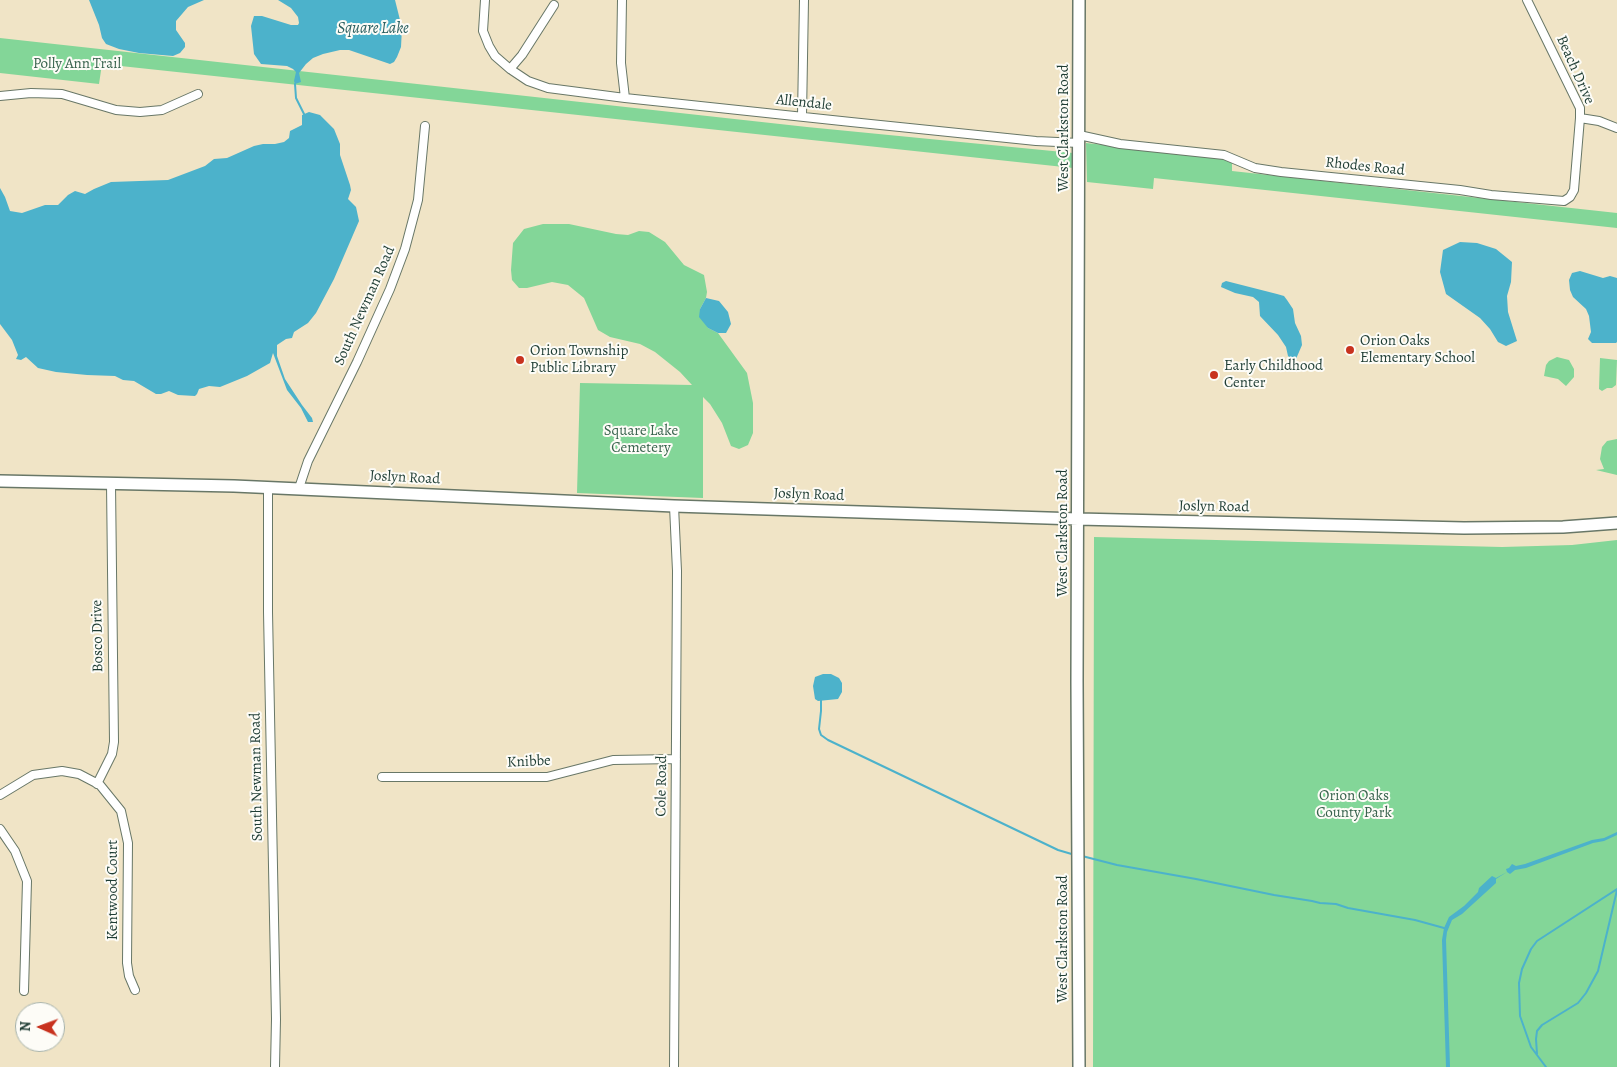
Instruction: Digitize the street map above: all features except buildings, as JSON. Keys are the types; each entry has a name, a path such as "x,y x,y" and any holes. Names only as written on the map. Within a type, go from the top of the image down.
{"street":[{"name":"Allendale","path":"485,0 483,30 492,51 510,69 528,81 548,88 625,98 1026,140 1078,139"},
{"path":"622,0 622,64 625,98"},
{"path":"802,116 804,0"},
{"name":"West Clarkston Road","path":"1079,0 1077,701 1079,1067"},
{"name":"Beach Drive","path":"1527,0 1580,108 1580,118 1599,121 1617,128"},
{"path":"510,69 522,55 554,5"},
{"path":"0,96 62,94 116,110 140,112 162,110 198,94"},
{"name":"Rhodes Road","path":"1078,139 1224,155 1254,168 1281,172 1564,201 1570,197 1574,190 1580,118"},
{"name":"South Newman Road","path":"299,488 308,461 383,305 405,249 418,200 425,126"},
{"name":"Joslyn Road","path":"0,481 299,488 674,506 1078,519 1464,528 1563,527 1617,523"},
{"name":"Bosco Drive","path":"97,784 112,754 114,742 111,484"},
{"name":"South Newman Road","path":"268,487 268,612 275,1067"},
{"name":"Cole Road","path":"674,506 678,571 674,1067"},
{"name":"Knibbe","path":"382,777 547,777 613,760 676,759"},
{"name":"Kentwood Court","path":"0,795 34,775 62,771 78,774 97,784 109,795 121,811 128,843 127,963 129,976 135,990"},
{"path":"0,828 15,851 27,881 24,991"}],"green space":[{"name":"Polly Ann Trail","path":"0,38 807,127 1073,153 1073,168 102,64 99,84 0,73"},
{"path":"1086,143 1232,159 1232,171 1617,213 1617,228 1154,178 1153,189 1087,182"},
{"name":"Square Lake Cemetery","path":"543,224 569,224 628,235 639,231 649,232 665,242 684,265 704,275 707,292 700,309 708,328 718,333 747,373 753,403 753,433 748,445 739,449 731,446 722,423 710,404 703,397 703,498 577,493 580,383 692,385 680,372 655,352 640,344 610,337 598,330 584,298 568,285 552,282 519,288 512,280 513,243 524,229"},
{"path":"1557,357 1569,360 1574,369 1574,377 1566,386 1558,379 1544,376 1546,365"},
{"path":"1600,358 1617,360 1616,385 1602,391 1599,389"},
{"path":"1617,439 1617,475 1596,470 1604,469 1600,459 1602,447 1607,441"},
{"name":"Orion Oaks County Park","path":"1094,537 1502,547 1572,545 1617,540 1617,1067 1093,1067"}],"water":[{"path":"89,0 204,0 188,7 176,21 176,30 185,43 185,47 180,53 173,56 139,53 106,44 102,38"},
{"name":"Square Lake","path":"278,0 395,0 402,28 401,47 397,57 390,64 349,50 323,54 313,58 306,64 299,73 301,82 295,84 296,72 293,69 287,66 261,64 254,54 251,26 254,16 262,16 291,25 298,25 299,23 298,17 291,8"},
{"path":"309,112 320,115 334,129 340,144 340,155 351,190 348,199 356,207 359,221 334,279 316,313 308,323 294,332 292,338 286,339 277,345 277,356 285,379 313,422 308,422 301,408 287,390 273,353 270,363 247,376 220,387 209,386 199,389 195,396 178,395 169,391 156,394 134,381 123,380 115,376 56,372 38,368 26,357 21,360 16,359 18,355 12,340 0,324 0,188 10,211 22,213 45,205 58,205 75,191 85,194 111,182 168,180 205,166 214,159 227,158 254,146 284,142 289,138 290,131 302,125 302,115"},
{"path":"1460,242 1477,243 1496,249 1512,262 1511,282 1507,296 1508,312 1517,341 1506,346 1498,342 1480,318 1446,294 1440,272 1443,250"},
{"path":"1580,271 1603,278 1610,276 1617,278 1616,343 1592,343 1588,339 1591,332 1589,316 1586,309 1573,297 1570,290 1569,280 1572,273"},
{"path":"1226,281 1284,296 1293,309 1295,323 1301,336 1302,345 1296,359 1288,356 1286,347 1278,335 1260,316 1259,302 1253,297 1235,293 1221,287 1222,283"},
{"path":"706,298 719,301 728,312 731,324 726,333 718,333 708,328 699,317 700,309"},
{"path":"831,674 839,678 842,683 842,692 838,699 818,701 815,699 813,686 815,677"},
{"path":"1617,832 1617,835 1604,841 1593,843 1526,868 1515,870 1510,874 1506,869 1512,864 1516,866 1525,864"},
{"path":"1507,872 1496,879 1496,883 1462,914 1452,920 1447,932 1450,1067 1446,1067 1442,940 1444,928 1449,917 1464,906 1492,876 1496,878"}],"waterway":[{"path":"295,84 296,98 304,114"},
{"path":"821,699 819,729 821,735 828,740 1058,850 1075,855"},
{"path":"1082,856 1117,865 1274,895 1336,904 1348,908 1415,920 1444,928"},
{"path":"1546,1067 1531,1047 1520,1016 1519,983 1522,969 1531,949 1537,941 1617,889"},
{"path":"1537,1054 1537,1031 1542,1025 1578,1003 1598,971 1617,890"}],"place":[{"name":"Orion Oaks Elementary School","path":"1350,350"},
{"name":"Orion Township Public Library","path":"520,360"},
{"name":"Early Childhood Center","path":"1214,375"}]}
